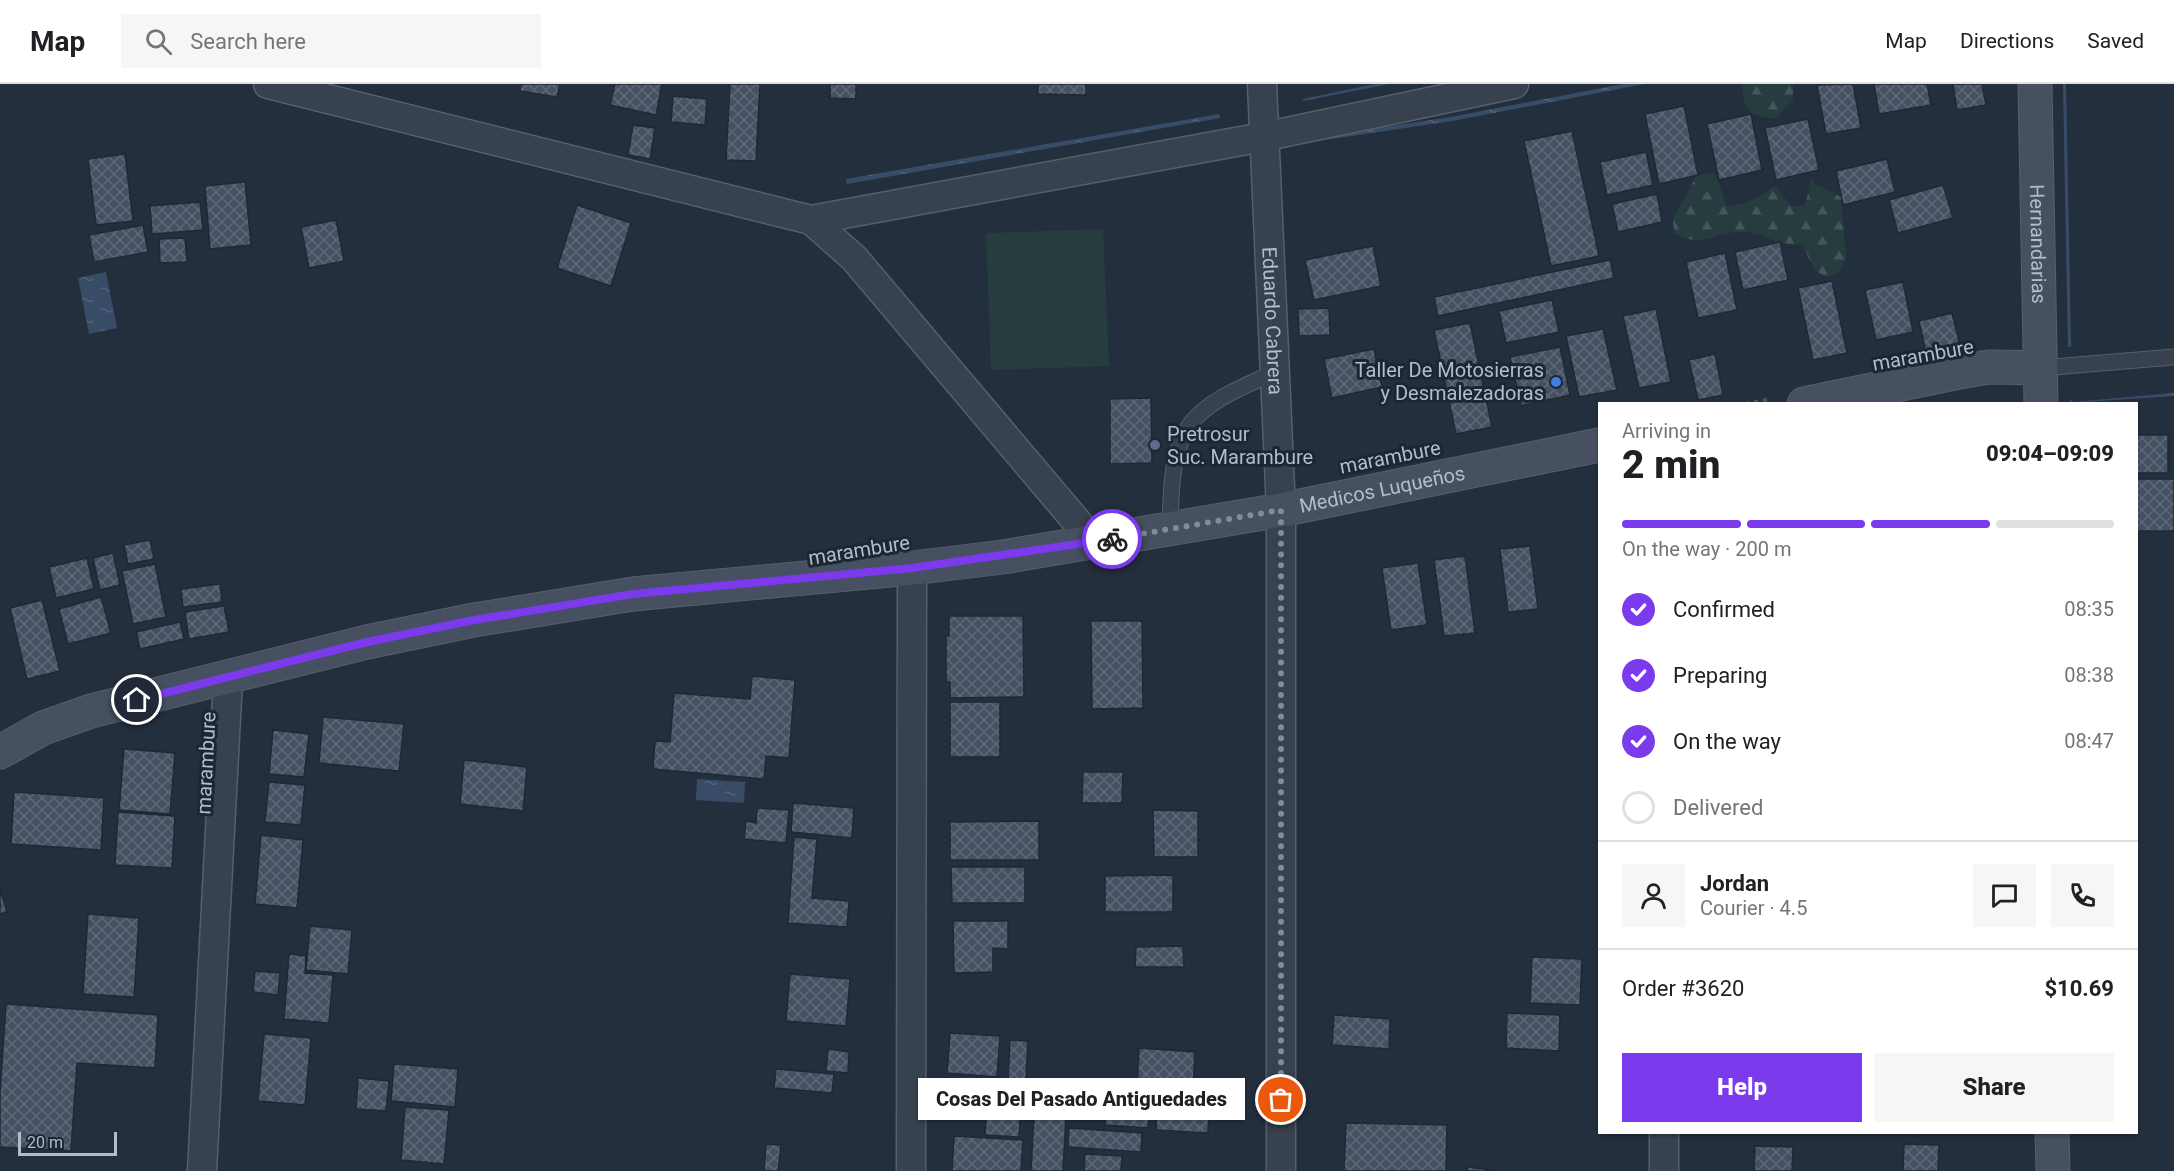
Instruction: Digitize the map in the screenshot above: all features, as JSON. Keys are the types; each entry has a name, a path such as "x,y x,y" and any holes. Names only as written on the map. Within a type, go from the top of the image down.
{"street":[{"path":"268,84 811,220 1263,137 1514,84"},
{"name":"Eduardo Cabrera","path":"1262,84 1281,510 1281,1171"},
{"name":"Hernandarias","path":"2035,84 2041,402"},
{"path":"811,220 854,258 1094,542"},
{"path":"1792,400 1989,367 2041,368"},
{"name":"Medicos Luqueños","path":"0,752 43,728 92,711 388,638 474,620 599,599 912,568 1094,542 1281,510 1598,445"},
{"path":"911,1171 912,568"},
{"path":"202,1171 228,679"},
{"path":"1664,1134 1664,1171"},
{"path":"2052,1134 2053,1171"}],"lane":[{"path":"2041,368 2174,357"},
{"path":"1170,529 1175,465 1192,422 1227,396 1275,372"}],"path":[{"path":"1768,402 1792,400"}],"green space":[{"path":"1742,84 1793,84 1793,100 1775,119 1751,114 1744,102"},
{"path":"1713,173 1718,180 1727,206 1752,200 1775,186 1792,207 1805,205 1812,178 1816,185 1841,197 1846,259 1839,272 1827,277 1814,270 1803,245 1779,242 1747,232 1732,232 1701,240 1684,238 1674,233 1673,219 1693,182 1698,175"},
{"path":"1103,229 1109,366 991,370 986,233"}],"water":[{"path":"1375,84 1389,84 1303,101 1303,99"},
{"path":"1623,84 1644,84 1452,121 1298,144 1298,140 1451,117"},
{"path":"2063,84 2066,84 2071,347 2068,347"},
{"path":"1219,114 1220,118 847,184 846,179"},
{"path":"106,272 117,328 89,334 78,278"},
{"path":"2174,393 2174,396 2073,402"},
{"path":"697,779 745,782 744,803 696,800"}],"building":[{"path":"521,84 560,84 557,97 520,91"},
{"path":"615,84 662,84 656,115 610,105"},
{"path":"730,84 760,84 756,161 726,160"},
{"path":"830,84 856,84 856,99 830,98"},
{"path":"1038,84 1086,84 1086,95 1038,94"},
{"path":"1853,84 1861,128 1826,134 1817,85"},
{"path":"1874,84 1927,84 1931,105 1879,114"},
{"path":"1953,84 1982,84 1986,105 1957,110"},
{"path":"673,96 707,99 705,125 671,122"},
{"path":"1684,106 1698,175 1659,184 1645,114"},
{"path":"1751,114 1762,170 1719,180 1707,124"},
{"path":"1808,119 1819,170 1776,180 1765,128"},
{"path":"633,125 655,128 650,159 628,155"},
{"path":"1572,131 1599,256 1551,266 1524,141"},
{"path":"1646,152 1653,185 1607,195 1600,162"},
{"path":"125,154 133,221 96,225 88,159"},
{"path":"1887,159 1895,192 1843,205 1836,171"},
{"path":"245,182 251,245 210,249 205,186"},
{"path":"1943,185 1953,218 1898,233 1889,200"},
{"path":"1657,194 1662,222 1618,232 1612,204"},
{"path":"200,202 203,230 152,234 150,206"},
{"path":"577,205 631,223 611,286 557,268"},
{"path":"336,220 344,261 309,268 301,227"},
{"path":"143,225 148,252 94,262 89,235"},
{"path":"185,238 187,262 160,263 159,239"},
{"path":"1780,242 1788,280 1743,290 1735,252"},
{"path":"1373,246 1381,286 1314,300 1305,260"},
{"path":"1725,253 1737,310 1698,318 1686,262"},
{"path":"1610,260 1614,278 1438,316 1434,297"},
{"path":"1832,281 1847,353 1813,360 1798,288"},
{"path":"1903,282 1913,332 1876,340 1865,290"},
{"path":"1552,300 1559,332 1506,343 1499,311"},
{"path":"1329,308 1330,335 1299,336 1298,309"},
{"path":"1656,309 1671,382 1639,388 1623,316"},
{"path":"1952,313 1961,349 1927,357 1919,321"},
{"path":"1470,323 1492,427 1456,434 1434,330"},
{"path":"1603,329 1617,390 1579,397 1566,336"},
{"path":"1560,347 1570,395 1521,406 1510,357"},
{"path":"1374,349 1382,387 1332,398 1324,359"},
{"path":"1715,354 1723,395 1698,400 1689,360"},
{"path":"1151,398 1152,463 1110,464 1110,399"},
{"path":"2138,435 2168,435 2168,473 2138,473"},
{"path":"2138,479 2174,479 2174,531 2138,531"},
{"path":"150,540 154,559 128,564 124,545"},
{"path":"1530,546 1538,609 1508,612 1500,549"},
{"path":"113,553 120,585 100,590 93,558"},
{"path":"1465,556 1475,633 1444,636 1434,560"},
{"path":"87,558 94,589 56,598 49,567"},
{"path":"1418,563 1427,625 1391,630 1382,568"},
{"path":"155,564 166,617 133,624 122,571"},
{"path":"220,584 222,602 183,607 181,589"},
{"path":"101,597 111,633 68,644 59,609"},
{"path":"42,600 60,671 27,679 10,608"},
{"path":"224,606 229,632 189,639 185,612"},
{"path":"949,616 1023,616 1024,697 950,698 950,682 946,682 946,636 949,636"},
{"path":"1091,621 1142,621 1143,708 1092,709"},
{"path":"180,622 184,639 140,649 136,632"},
{"path":"752,676 795,680 789,758 766,756 764,779 653,769 655,741 670,742 674,693 750,699"},
{"path":"950,702 1000,702 1000,757 950,757"},
{"path":"323,717 404,724 399,771 319,763"},
{"path":"273,730 309,734 304,777 269,774"},
{"path":"124,749 175,753 170,814 119,810"},
{"path":"464,760 527,767 523,811 460,804"},
{"path":"1083,772 1123,772 1122,803 1082,803"},
{"path":"269,782 305,785 301,825 265,822"},
{"path":"14,792 104,798 101,850 11,844"},
{"path":"793,803 854,808 852,838 791,832"},
{"path":"757,808 789,810 786,843 744,839 746,821 756,823"},
{"path":"1153,810 1198,811 1198,857 1154,857"},
{"path":"118,812 175,816 172,868 115,865"},
{"path":"1039,821 1039,860 950,860 950,822"},
{"path":"261,835 303,840 297,908 255,904"},
{"path":"794,837 817,839 812,898 849,901 847,927 788,923"},
{"path":"951,867 1025,867 1025,903 952,903"},
{"path":"1173,875 1173,912 1105,912 1105,876"},
{"path":"0,889 7,912 0,914"},
{"path":"88,914 139,918 134,997 83,994"},
{"path":"953,921 1008,921 1008,949 993,948 993,972 954,973"},
{"path":"310,926 352,930 348,974 306,970"},
{"path":"1183,946 1184,967 1135,967 1136,947"},
{"path":"289,954 306,956 305,973 333,975 329,1023 284,1019"},
{"path":"1532,957 1582,959 1580,1005 1530,1003"},
{"path":"255,971 280,973 278,995 253,992"},
{"path":"790,974 850,979 846,1026 786,1021"},
{"path":"6,1004 158,1015 155,1068 77,1063 71,1151 0,1147 0,1093"},
{"path":"1507,1013 1560,1015 1559,1051 1506,1048"},
{"path":"1334,1015 1390,1019 1389,1049 1332,1045"},
{"path":"950,1033 1000,1036 997,1077 947,1073"},
{"path":"264,1034 311,1038 305,1105 258,1101"},
{"path":"1010,1040 1028,1041 1026,1080 1008,1079"},
{"path":"1139,1048 1195,1052 1193,1090 1137,1087"},
{"path":"828,1049 849,1052 848,1073 826,1071"},
{"path":"394,1064 458,1069 455,1107 391,1101"},
{"path":"776,1069 834,1074 832,1093 774,1088"},
{"path":"358,1078 389,1081 386,1111 356,1109"},
{"path":"988,1087 1022,1089 1019,1137 985,1135"},
{"path":"951,1089 981,1091 980,1120 950,1118"},
{"path":"1157,1105 1209,1109 1208,1133 1156,1130"},
{"path":"405,1107 449,1110 444,1164 401,1160"},
{"path":"1106,1108 1149,1111 1148,1128 1105,1125"},
{"path":"1034,1113 1066,1115 1063,1171 1031,1171"},
{"path":"1346,1123 1447,1125 1446,1171 1344,1171"},
{"path":"1069,1128 1142,1133 1141,1152 1068,1147"},
{"path":"954,1136 1023,1140 1021,1171 952,1171"},
{"path":"766,1144 781,1145 778,1171 764,1171"},
{"path":"1904,1144 1939,1145 1938,1171 1903,1171"},
{"path":"1755,1146 1793,1147 1792,1171 1754,1171"},
{"path":"1085,1154 1122,1156 1121,1171 1084,1171"},
{"path":"1468,1167 1500,1171 1467,1171"}],"way so far":[{"path":"1112,539 1281,510 1281,1100"}],"place":[{"name":"Taller De Motosierras y Desmalezadoras","path":"1556,382"},
{"name":"Pretrosur Suc. Marambure","path":"1155,445"},
{"name":"Cosas Del Pasado Antiguedades","path":"1281,1100"}],"route":[{"path":"137,700 228,679 367,642 474,620 633,594 912,568 1003,557 1112,539"}]}
